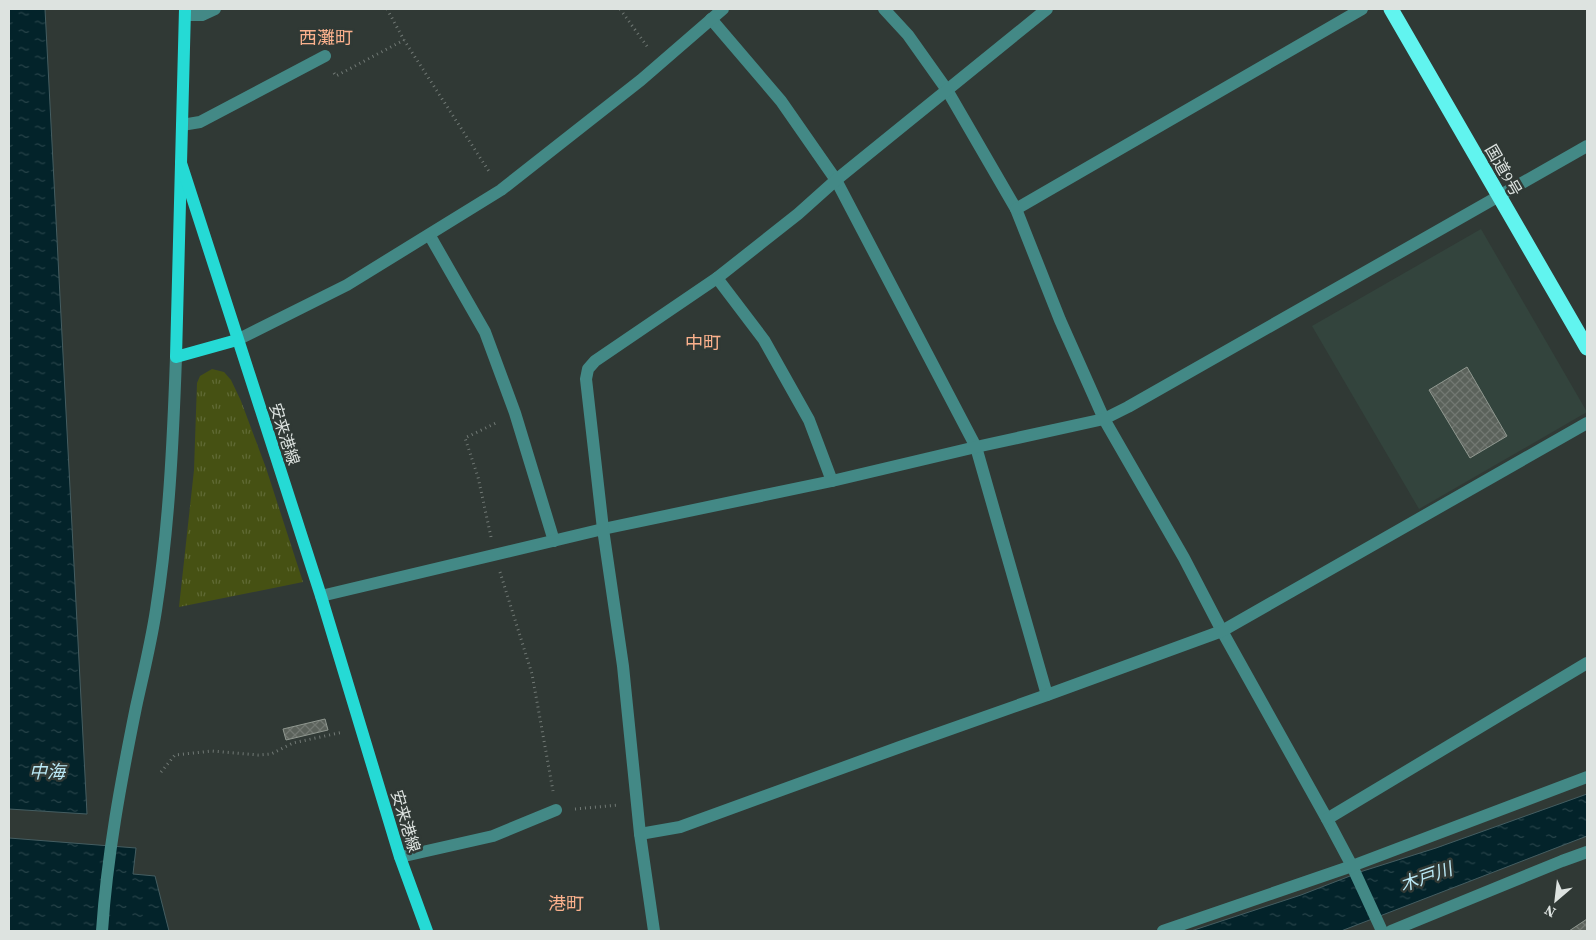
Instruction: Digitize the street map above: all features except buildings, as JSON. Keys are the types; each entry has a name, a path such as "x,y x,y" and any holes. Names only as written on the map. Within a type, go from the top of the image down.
{"highway":[{"name":"国道9号","path":"1391,9 1587,348"}],"main road":[{"path":"185,12 176,357 237,340"},
{"name":"安来港線","path":"181,163 321,596 400,857 428,931"}],"street":[{"path":"185,12 202,15 215,9"},
{"path":"237,340 347,285 430,236 501,190 659,64 723,9"},
{"path":"884,9 908,35 947,90 1016,209 1060,320 1104,419 1184,558 1327,818 1384,930 1587,852"},
{"path":"654,931 640,834 623,666 603,529 586,379 588,369 595,361 717,278 798,214 836,180 1047,9"},
{"path":"1016,209 1362,9"},
{"path":"711,19 781,101 836,180 976,447 1047,695"},
{"path":"182,125 200,122 325,56"},
{"path":"321,596 603,529 832,481 1104,419 1128,408 1587,146"},
{"path":"430,236 485,332 516,413 554,541"},
{"path":"717,278 764,340 809,420 832,481"},
{"path":"102,931 112,835 156,612 168,510 176,357"},
{"path":"640,834 680,827 1222,630 1587,423"},
{"path":"1327,818 1587,663"},
{"path":"1164,931 1354,869 1587,777"},
{"path":"400,857 493,836 556,810"}],"path":[{"path":"387,9 404,40 501,190"},
{"path":"620,9 659,64"},
{"path":"325,56 336,76 404,40"},
{"path":"516,413 465,438 478,477 495,555 532,674 556,810 637,804"},
{"path":"161,772 174,755 212,751 258,755 271,754 293,743 361,729"}],"shaded area":[{"path":"1481,229 1587,412 1419,509 1312,326"}],"green space":[{"path":"212,369 224,372 231,380 241,401 266,468 303,582 179,607 194,470 197,383 200,376"}],"water":[{"name":"中海","path":"9,9 45,9 87,814 9,809"},
{"name":"木戸川","path":"1587,794 1587,836 1341,931 1191,931 1301,895 1363,871 1436,848"},
{"path":"9,838 136,848 133,874 155,876 169,931 9,931"}],"district":[{"name":"西灘町","path":"326,38"},
{"name":"中町","path":"703,343"},
{"name":"港町","path":"566,904"}]}
